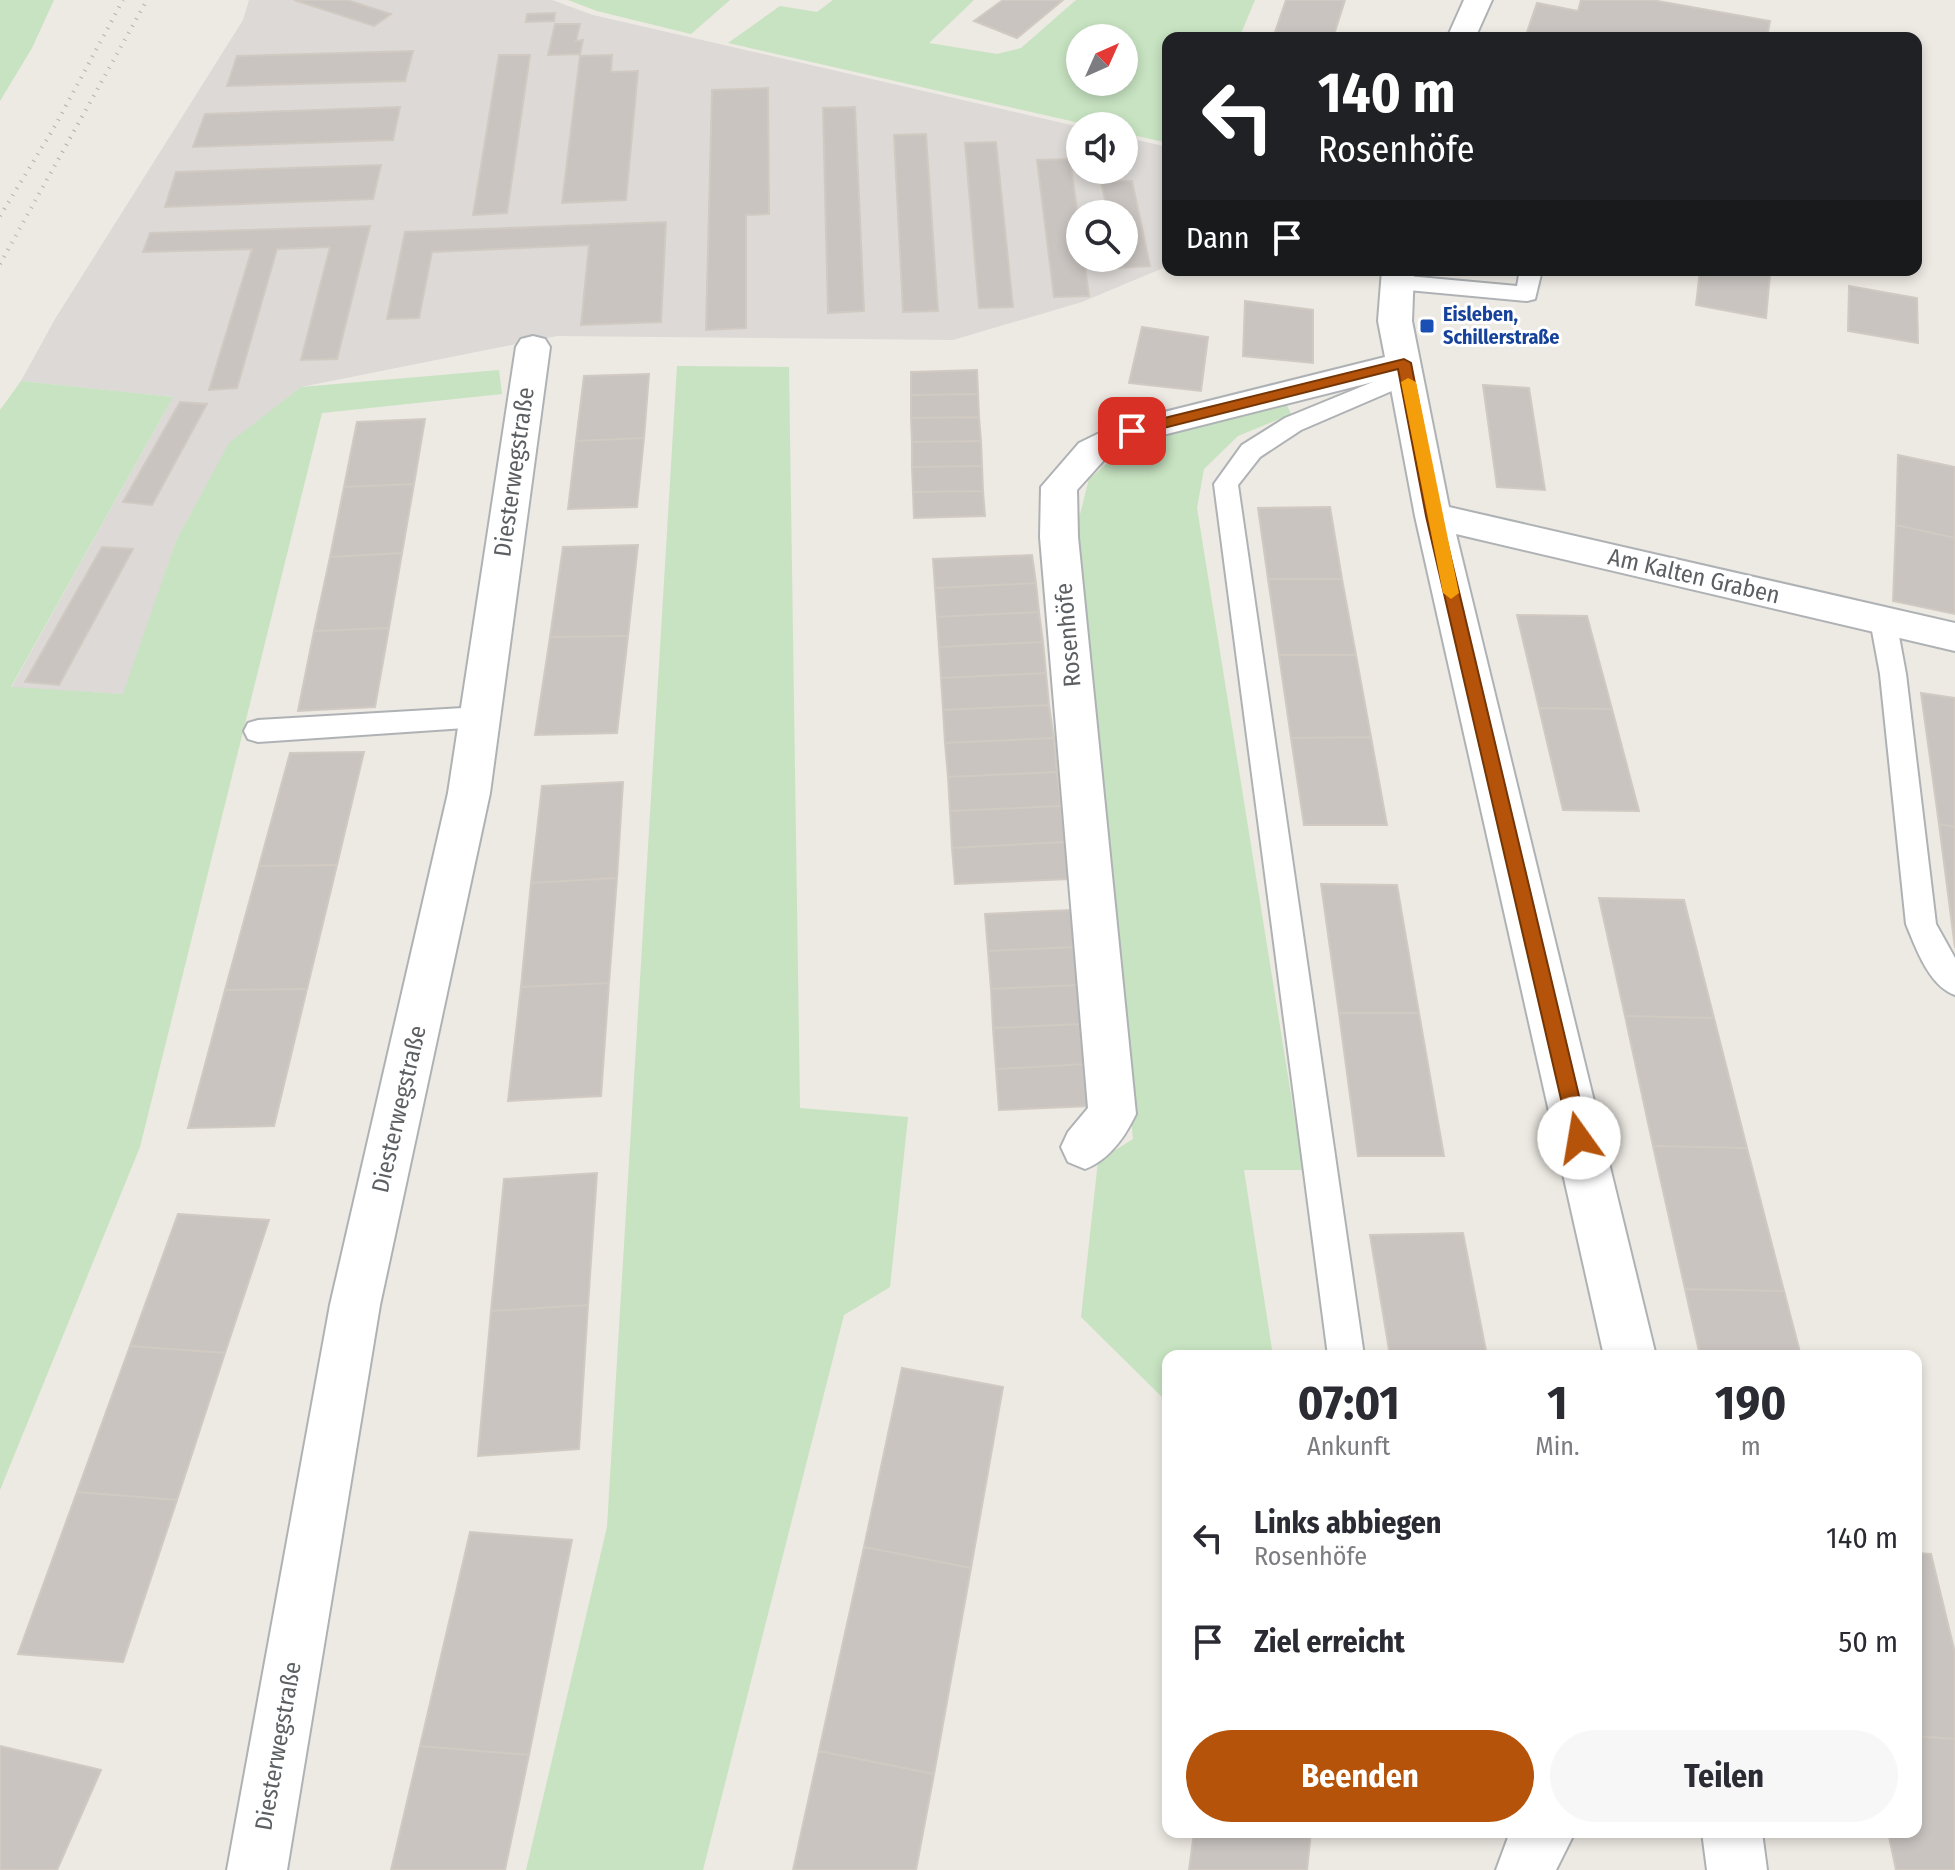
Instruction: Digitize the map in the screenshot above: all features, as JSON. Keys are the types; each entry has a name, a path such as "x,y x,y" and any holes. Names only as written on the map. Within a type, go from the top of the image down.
{"street":[{"path":"1464,32 1478,0"},
{"path":"1397,276 1395,321 1433,516 1629,1350"},
{"name":"Diesterwegstraße","path":"257,1870 355,1305 469,793 533,347"},
{"name":"Rosenhöfe","path":"1085,1147 1112,1114 1059,537 1059,487 1092,451 1132,431 1406,369"},
{"name":"Am Kalten Graben","path":"1433,516 1955,637"},
{"path":"1526,1870 1532,1851 1541,1838"},
{"path":"1733,1838 1737,1870"}],"lane":[{"path":"1397,276 1527,294 1530,276"},
{"path":"1345,1350 1226,484 1251,451 1293,424 1406,369"},
{"path":"1883,620 1893,674 1921,924 1931,948 1955,982"},
{"path":"258,731 480,717"}],"shaded area":[{"path":"249,0 552,0 593,15 1066,124 1066,184 1138,184 1138,140 1162,146 1162,269 1082,302 953,340 557,336 301,387 229,444 176,541 124,694 11,688 173,397 21,381 55,319 243,20"}],"green space":[{"path":"0,0 54,0 32,48 0,101"},
{"path":"568,0 730,0 691,34 597,11"},
{"path":"833,0 974,0 929,43 997,54 1021,48 1076,0 1255,0 1242,32 1162,32 1162,142 1138,136 1138,112 1066,112 1066,120 728,43 780,6 817,12"},
{"path":"677,366 789,367 800,1108 908,1117 890,1287 844,1315 703,1870 526,1870 607,1527"},
{"path":"499,370 502,394 322,413 140,1147 0,1490 0,410 21,381 173,397 11,687 123,694 176,541 229,443 301,387"},
{"path":"1286,403 1291,414 1238,436 1204,469 1197,508 1303,1170 1244,1170 1272,1350 1162,1350 1162,1397 1081,1317 1098,1161 1133,1139 1078,522 1089,479 1120,452 1160,433"}],"building":[{"path":"294,0 347,0 391,14 374,26"},
{"path":"1003,0 1063,0 1017,38 974,21"},
{"path":"1286,0 1345,0 1335,32 1275,32"},
{"path":"1581,0 1652,0 1770,21 1768,32 1527,32 1537,3 1578,11"},
{"path":"555,13 554,21 526,22 527,14"},
{"path":"555,24 580,24 576,41 583,40 580,54 548,55"},
{"path":"413,51 405,81 227,86 237,56"},
{"path":"499,55 530,55 507,213 473,215"},
{"path":"612,55 611,72 638,71 626,200 562,203 580,56"},
{"path":"768,88 769,214 746,215 746,328 706,330 712,90"},
{"path":"400,107 393,140 193,147 205,114"},
{"path":"855,107 864,311 828,313 823,108"},
{"path":"926,134 938,311 903,312 894,135"},
{"path":"996,142 1013,307 979,308 965,143"},
{"path":"1066,159 1066,184 1073,184 1076,200 1066,200 1066,272 1086,272 1089,296 1054,297 1037,160"},
{"path":"381,165 373,199 165,207 176,172"},
{"path":"1101,184 1133,184 1136,200 1105,200"},
{"path":"1138,209 1150,266 1138,267"},
{"path":"666,222 661,322 581,325 589,245 432,252 419,318 387,319 405,232"},
{"path":"370,226 337,359 301,360 330,247 277,249 237,388 209,390 252,249 143,252 150,233"},
{"path":"1699,276 1770,276 1766,318 1696,305"},
{"path":"1849,286 1917,298 1918,343 1848,331"},
{"path":"1245,301 1313,310 1313,363 1243,356"},
{"path":"1142,327 1208,337 1201,391 1129,383"},
{"path":"977,370 978,394 911,395 911,372"},
{"path":"649,374 644,438 576,441 584,376"},
{"path":"1483,385 1529,388 1545,490 1497,487"},
{"path":"978,394 979,417 911,418 911,395"},
{"path":"180,402 207,404 152,505 123,502"},
{"path":"979,417 981,441 912,442 911,418"},
{"path":"425,419 414,484 344,487 357,422"},
{"path":"644,438 637,507 568,509 576,441"},
{"path":"981,441 982,466 912,467 912,442"},
{"path":"1898,455 1955,467 1955,538 1896,525"},
{"path":"982,466 983,491 913,492 912,467"},
{"path":"414,484 402,553 330,557 344,487"},
{"path":"983,491 985,516 914,518 913,492"},
{"path":"1330,507 1342,579 1268,579 1258,508"},
{"path":"1896,525 1955,538 1955,614 1893,601"},
{"path":"638,545 628,636 550,637 563,547"},
{"path":"102,547 133,549 59,685 25,682"},
{"path":"402,553 389,628 314,631 330,557"},
{"path":"1032,555 1036,583 935,588 933,559"},
{"path":"1268,579 1342,579 1356,655 1279,655"},
{"path":"1036,583 1039,612 937,617 935,588"},
{"path":"1039,612 1043,642 939,647 937,617"},
{"path":"1517,615 1587,616 1612,709 1539,708"},
{"path":"389,628 375,707 298,711 314,631"},
{"path":"628,636 617,733 535,735 550,637"},
{"path":"1043,642 1046,673 941,678 939,647"},
{"path":"1279,655 1356,655 1371,737 1291,738"},
{"path":"1046,673 1049,705 943,710 941,678"},
{"path":"1921,693 1955,698 1955,827 1939,824"},
{"path":"1049,705 1054,738 945,743 943,710"},
{"path":"1539,708 1612,709 1639,811 1563,810"},
{"path":"1371,737 1387,825 1304,825 1291,738"},
{"path":"1054,738 1057,772 948,777 945,743"},
{"path":"364,752 337,865 259,866 290,753"},
{"path":"1057,772 1061,806 950,811 948,777"},
{"path":"623,782 617,878 531,883 542,786"},
{"path":"1061,806 1065,842 952,848 950,811"},
{"path":"1939,824 1955,827 1955,948"},
{"path":"1065,842 1069,879 955,884 952,848"},
{"path":"337,865 307,989 225,990 259,866"},
{"path":"617,878 609,983 521,987 531,883"},
{"path":"1321,884 1397,885 1419,1013 1339,1013"},
{"path":"1599,898 1684,900 1714,1018 1625,1016"},
{"path":"1071,910 1074,947 988,951 985,914"},
{"path":"1074,947 1078,985 991,989 988,951"},
{"path":"609,983 601,1096 508,1101 521,987"},
{"path":"1078,985 1082,1024 993,1028 991,989"},
{"path":"307,989 274,1126 188,1128 225,990"},
{"path":"1339,1013 1419,1013 1444,1156 1358,1156"},
{"path":"1625,1016 1714,1018 1747,1148 1653,1146"},
{"path":"1082,1024 1087,1064 996,1069 993,1028"},
{"path":"1087,1064 1091,1106 999,1110 996,1069"},
{"path":"1653,1146 1747,1148 1784,1291 1685,1289"},
{"path":"597,1173 588,1305 491,1311 504,1179"},
{"path":"178,1214 269,1220 225,1353 130,1346"},
{"path":"1463,1233 1486,1350 1389,1350 1370,1235"},
{"path":"1685,1289 1784,1291 1799,1350 1699,1350"},
{"path":"588,1305 579,1449 478,1456 491,1311"},
{"path":"130,1346 225,1353 177,1500 77,1492"},
{"path":"902,1368 1003,1387 971,1568 864,1547"},
{"path":"77,1492 177,1500 123,1662 18,1654"},
{"path":"470,1532 572,1540 529,1755 420,1746"},
{"path":"864,1547 971,1568 934,1774 819,1751"},
{"path":"1922,1553 1931,1554 1955,1653 1955,1739 1922,1736"},
{"path":"1922,1736 1955,1739 1955,1870 1896,1870 1889,1838 1922,1838"},
{"path":"0,1746 101,1770 57,1870 0,1870"},
{"path":"420,1746 529,1755 505,1870 391,1870"},
{"path":"819,1751 934,1774 916,1870 793,1870"},
{"path":"1193,1838 1310,1838 1307,1870 1189,1870"}],"railway":[{"path":"0,216 55,126 123,0"},
{"path":"0,264 147,0"}],"slow traffic":[{"path":"1408,382 1451,593"}],"place":[{"name":"Eisleben, Schillerstraße","path":"1427,326"}],"route":[{"path":"1132,431 1404,363 1433,516 1579,1138"}]}
